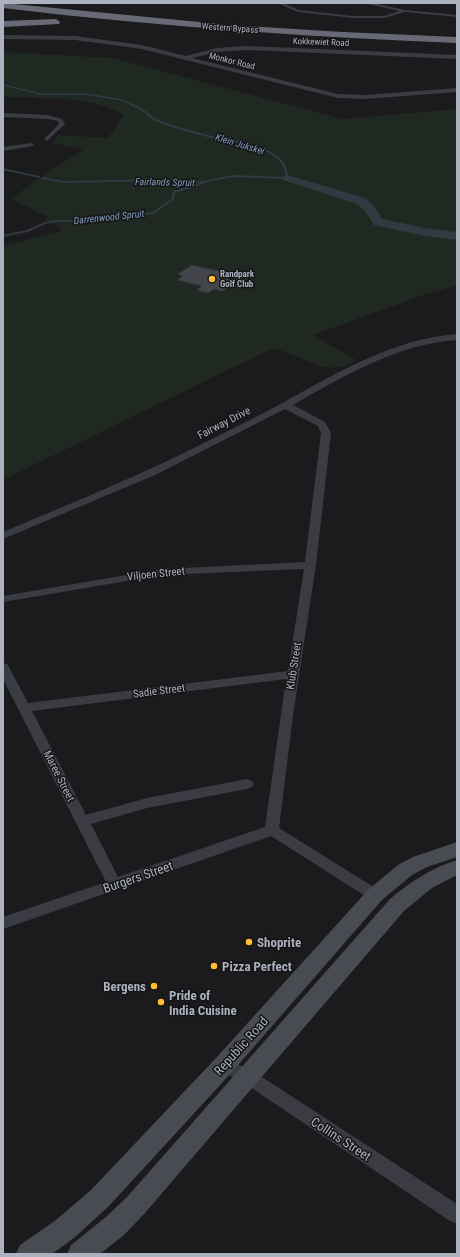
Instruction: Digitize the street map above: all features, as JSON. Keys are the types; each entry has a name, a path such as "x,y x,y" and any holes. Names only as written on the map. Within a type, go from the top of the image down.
{"highway":[{"name":"Western Bypass","path":"16,3 121,15 225,24 457,37"},
{"path":"44,3 210,21 225,24"},
{"path":"52,3 75,7"},
{"name":"Western Bypass","path":"3,5 165,23 339,35 457,40"},
{"path":"3,24 65,22 116,23 244,33 339,35"}],"main road":[{"name":"Republic Road","path":"29,1254 48,1242 88,1209 224,1065 375,895 405,870 420,862 457,849"},
{"name":"Republic Road","path":"91,1250 136,1205 397,905 409,894 431,879 457,867"}],"street":[{"path":"279,3 294,11 341,16 380,18 405,11"},
{"path":"366,3 405,11 457,16"},
{"name":"Monkor Road","path":"3,37 55,37 110,42 142,47 338,96 365,97 457,90"},
{"name":"Kokkewiet Road","path":"185,58 217,50 236,48 457,57"},
{"path":"356,53 354,58 359,60"},
{"path":"393,61 397,55"},
{"path":"3,114 54,118 60,120 62,124 47,139"},
{"path":"3,149 31,145"},
{"name":"Fairway Drive","path":"3,536 151,473 285,405 332,379 398,350 431,340 457,337"},
{"name":"Klub Street","path":"272,830 293,674 310,565 326,433 322,424 285,405"},
{"name":"Viljoen Street","path":"3,599 162,572 310,565"},
{"name":"Maree Street","path":"3,667 115,885"},
{"name":"Sadie Street","path":"25,708 293,674"},
{"path":"82,821 147,803 247,784"},
{"path":"272,830 375,895"},
{"name":"Burgers Street","path":"3,923 272,830"},
{"name":"Collins Street","path":"224,1065 247,1076 457,1215"}],"shaded area":[{"path":"3,52 112,58 343,119 457,109 457,286 426,294 313,335 356,360 347,365 331,368 324,367 294,355 276,349 271,349 3,480 3,246 62,231 56,225 43,219 48,217 11,199 35,181 84,149 52,143 58,135 108,138 124,115 97,104 81,101 49,98 3,97"}],"building":[{"name":"Randpark Golf Club","path":"192,265 223,272 225,271 226,273 248,278 235,288 228,287 223,291 214,289 208,293 197,290 202,286 177,280 183,276 178,274"}],"waterway":[{"name":"Klein Jukskei","path":"3,85 41,94 86,94 122,100 139,108"},
{"name":"Fairlands Spruit","path":"42,178 64,182 162,180 202,182 233,176 287,178 285,167 279,159 260,148 248,144 215,138 170,125 154,119 139,108"},
{"name":"Fairlands Spruit","path":"3,169 39,177"},
{"name":"Klein Jukskei","path":"287,178 361,201 370,209 378,222 425,232 457,236"},
{"name":"Darrenwood Spruit","path":"3,236 27,231 45,223 58,221 80,221 153,213 173,199 174,192 203,183"}],"place":[{"name":"Randpark Golf Club","path":"212,279"},
{"name":"Shoprite","path":"249,942"},
{"name":"Pizza Perfect","path":"214,966"},
{"name":"Bergens","path":"154,986"},
{"name":"Pride of India Cuisine","path":"161,1002"}]}
